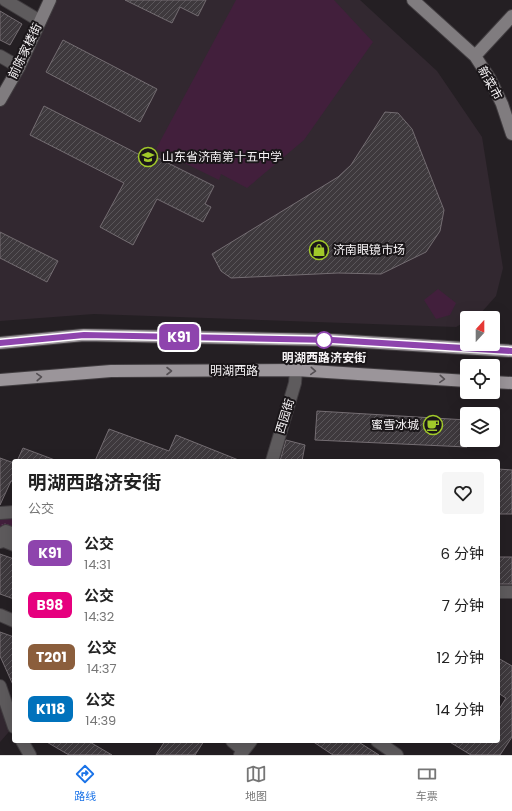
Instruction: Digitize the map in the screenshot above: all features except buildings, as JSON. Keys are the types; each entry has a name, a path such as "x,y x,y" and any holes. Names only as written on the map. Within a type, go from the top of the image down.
{"main road":[{"name":"前陈家楼街","path":"0,100 19,67 50,0"},
{"name":"新菜市","path":"413,0 474,56 490,79 502,104 511,129"},
{"path":"474,56 512,16"},
{"path":"0,343 92,335 325,340 512,351"},
{"name":"明湖西路","path":"0,380 111,371 296,370 460,380"},
{"path":"500,382 512,383"}],"street":[{"path":"5,0 40,21"},
{"path":"0,56 19,67"},
{"name":"西园街","path":"273,459 295,383 296,370"},
{"path":"0,513 12,512"},
{"path":"0,535 6,531 12,533"},
{"path":"0,542 4,541 12,544"},
{"path":"500,592 512,592"},
{"path":"0,615 12,620"},
{"path":"0,687 12,721"},
{"path":"23,743 30,755"},
{"path":"234,743 241,753 249,743"},
{"path":"380,743 397,755"}],"shaded area":[{"path":"50,0 360,0 437,71 482,137 503,268 496,296 483,311 460,311 460,325 456,327 94,314 0,321 0,105"},
{"path":"0,686 12,720 12,728 0,742"}],"green space":[{"path":"236,0 334,0 373,42 304,140 247,188 221,174 219,180 156,149"},
{"path":"438,289 456,303 450,315 436,319 424,300"},
{"path":"12,512 12,545 0,542 0,513"}],"bus line":[{"name":"K91","path":"0,343 84,335 332,340 512,351"}],"place":[{"name":"山东省济南第十五中学","path":"148,157"},
{"name":"济南眼镜市场","path":"319,250"},
{"name":"明湖西路济安街","path":"324,340"},
{"name":"蜜雪冰城","path":"433,425"}]}
